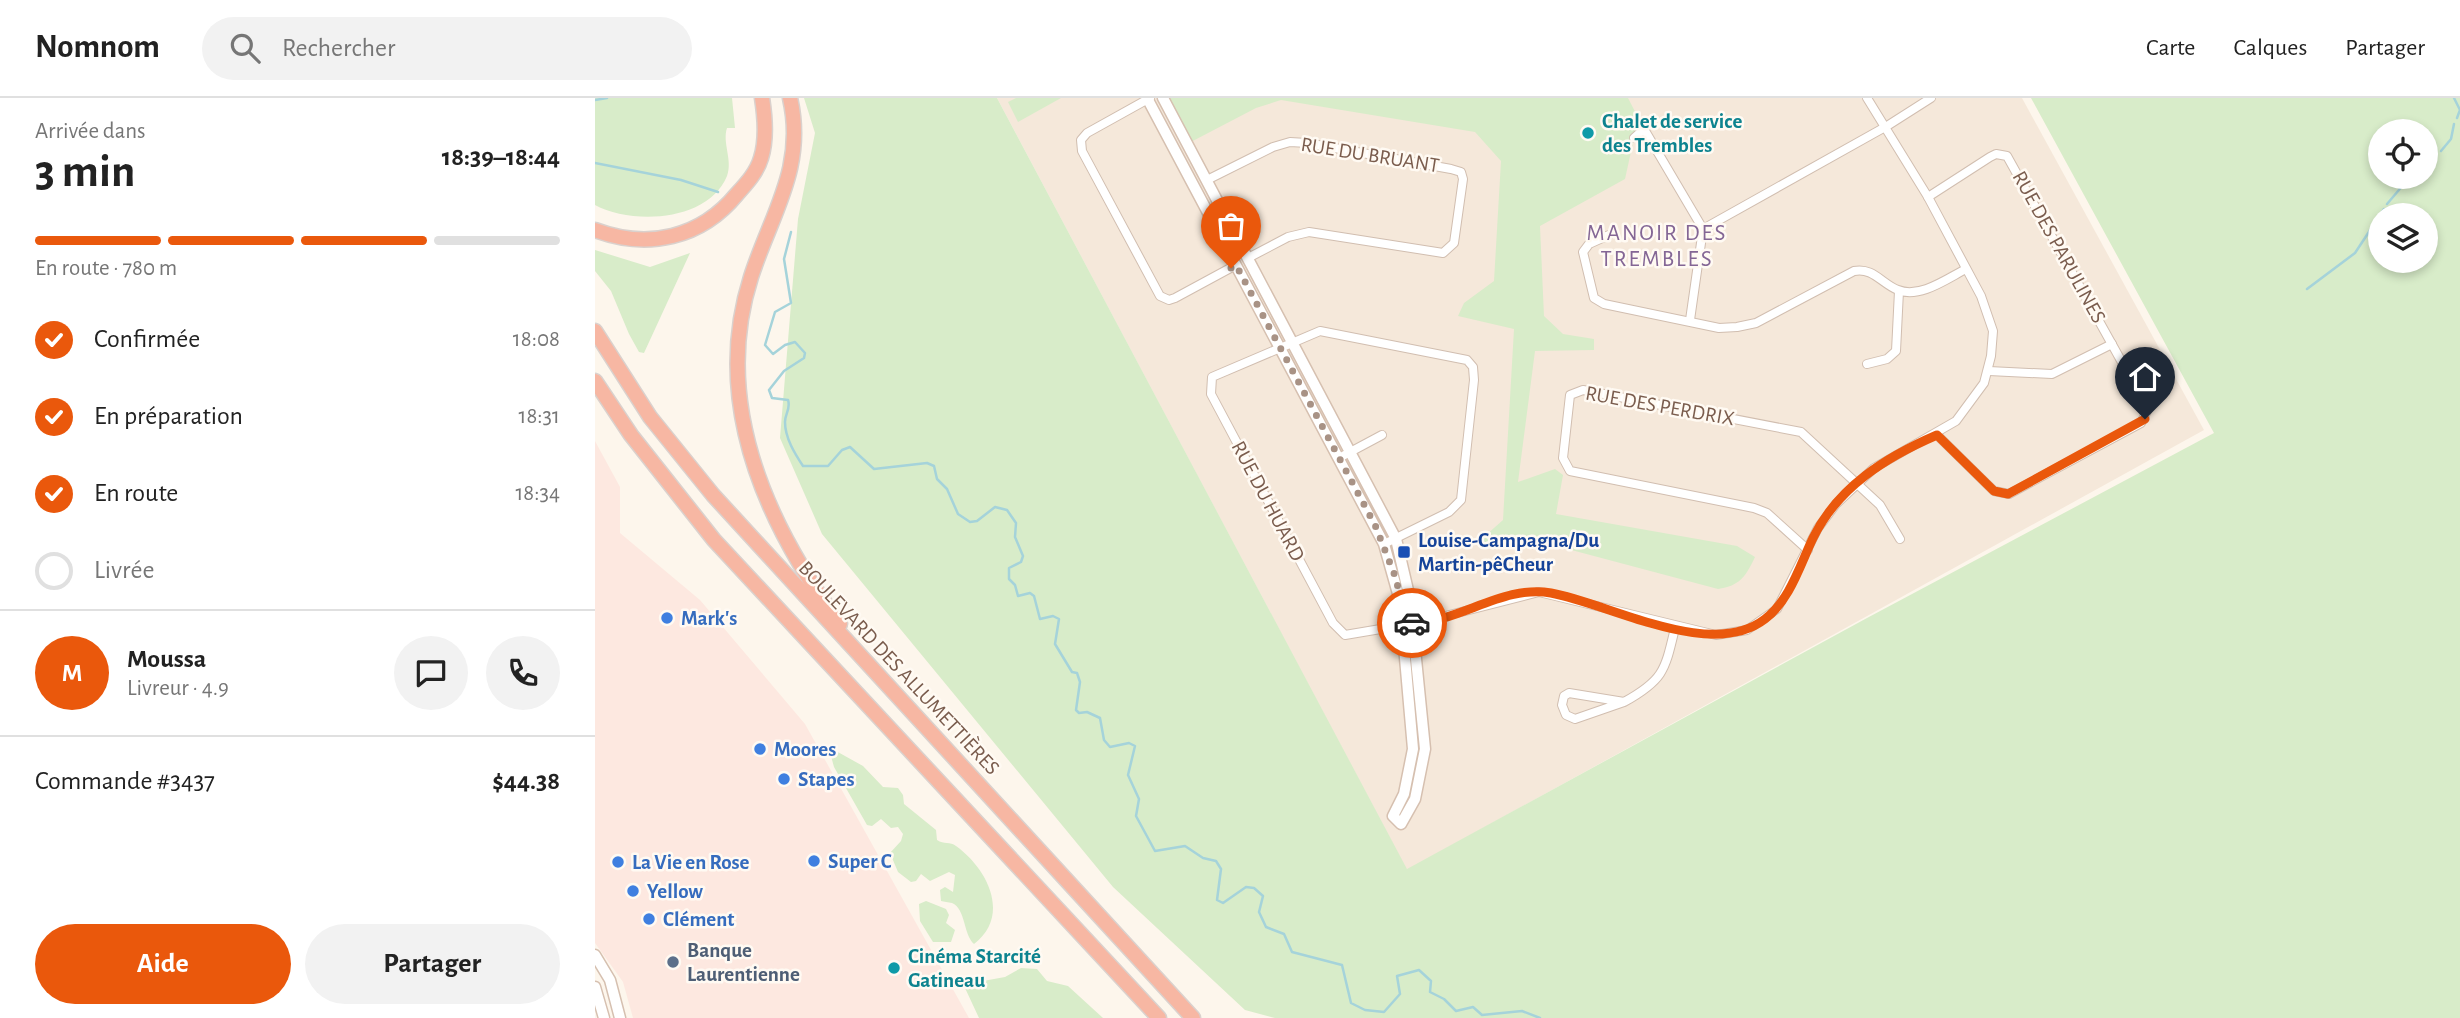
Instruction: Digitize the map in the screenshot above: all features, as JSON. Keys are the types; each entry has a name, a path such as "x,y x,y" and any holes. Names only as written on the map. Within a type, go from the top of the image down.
{"highway":[{"path":"595,230 626,239 659,240 692,230 707,222 732,201 759,164 764,139 762,98"},
{"path":"790,98 795,141 790,178 751,275 740,319 736,353 741,422 766,500 818,594 855,643 959,764"},
{"name":"BOULEVARD DES ALLUMETTIÈRES","path":"595,331 650,417 680,457 793,585 1193,1018"},
{"path":"595,381 631,435 714,540"},
{"path":"595,394 637,452 714,540 1159,1018"},
{"path":"984,830 1004,812"}],"street":[{"path":"1163,98 1248,258 1286,344 1339,458 1384,544 1397,581 1407,624 1425,749 1415,799 1401,824 1393,816 1404,794 1413,749 1407,624 1408,581 1396,539 1350,452 1286,344 1236,265 1149,98 1087,133 1081,145 1160,296 1169,300 1236,265 1248,258"},
{"path":"1407,624 1539,592 1675,628 1728,635 1763,621 1782,602 1826,516 1856,483 1887,460 1937,435 1964,413 1989,371 1993,342 1990,320 1928,197 1867,98"},
{"path":"1703,229 1887,127 1931,98"},
{"path":"1634,138 1644,129 1703,229 1690,320"},
{"name":"RUE DU BRUANT","path":"1207,180 1273,146 1299,142 1461,172 1463,179 1454,243 1443,253 1309,232 1296,234 1248,258"},
{"name":"RUE DES PARULINES","path":"1928,197 1990,156 2007,156 2146,405 2145,419 2013,493 2003,495 1994,491 1937,435"},
{"path":"1195,186 1207,180"},
{"path":"1609,235 1589,244 1583,252 1594,298 1604,304 1725,328 1756,323 1848,273 1860,270 1873,273 1899,291 1930,287 1966,268"},
{"path":"1867,364 1887,359 1896,351 1899,291"},
{"path":"1286,344 1319,331 1461,357 1471,363 1474,380 1461,500 1454,509 1384,544"},
{"name":"RUE DU HUARD","path":"1286,344 1215,374 1210,382 1211,394 1336,629 1350,636 1407,624"},
{"path":"1989,371 2052,374 2112,344"},
{"name":"RUE DES PERDRIX","path":"1808,550 1767,513 1754,508 1570,471 1563,458 1570,395 1583,390 1801,432 1856,483"},
{"path":"1339,458 1382,435"},
{"path":"1856,483 1880,505 1900,539"},
{"path":"1624,702 1575,692 1564,696 1562,705 1566,715 1575,719 1624,702 1652,686 1663,673 1675,628"},
{"path":"595,955 610,980 620,1018"},
{"path":"595,987 604,1018"}],"shaded area":[{"path":"997,98 2022,98 2204,430 1407,870"},
{"path":"595,441 620,487 620,533 700,600 805,724 969,1018 633,1018 623,982 595,943"}],"green space":[{"path":"595,98 732,98 735,128 727,128 726,134 729,170 717,191 704,203 687,211 668,215 629,215 595,205"},
{"path":"804,98 997,98 1407,869 1867,618 2214,433 2031,98 2460,98 2460,1018 1275,1018 1245,1010 1113,887 822,534 780,438 798,219 815,133"},
{"path":"1016,98 1061,98 1018,122 1008,102"},
{"path":"1163,98 1628,98 1644,129 1634,138 1625,179 1540,226 1544,316 1563,334 1594,339 1594,350 1535,351 1518,482 1555,469 1563,475 1556,514 1737,546 1755,557 1745,575 1737,583 1718,589 1530,539 1479,548 1477,543 1503,520 1514,329 1458,316 1464,303 1494,281 1501,161 1475,132 1281,100 1256,108 1187,144"},
{"path":"595,250 650,267 690,253 644,353 639,352 611,291 595,271"},
{"path":"836,751 863,766 883,787 898,788 903,795 904,804 936,830 937,840 956,846 978,867 991,893 993,907 985,933 974,944 957,906 941,901 940,890 945,887 953,892 955,875 949,872 930,881 921,874 916,881 911,882 898,872 890,853 901,841 903,834 898,827 891,828 881,819 872,826 867,825 834,767 831,756"},
{"path":"926,901 946,909 949,915 946,923 955,930 951,942 933,942 920,921 919,904"},
{"path":"1021,968 1037,969 1047,981 1068,986 1103,1018 979,1018 965,988 972,983 1005,977"}],"waterway":[{"path":"595,100 607,98"},
{"path":"2454,98 2460,110 2457,118"},
{"path":"2441,151 2451,139 2454,124"},
{"path":"595,163 681,180 718,192"},
{"path":"2388,203 2400,189"},
{"path":"791,232 784,259 791,303 775,312 765,345 773,354 785,345 795,342 805,353 804,358 784,371 769,390 772,398 788,400 785,428 797,456 803,466 828,466 842,450 850,447 874,469 927,463 934,466 937,479 947,489 958,514 970,522 977,521 995,507 1007,510 1016,523 1015,537 1023,556 1021,562 1009,568 1009,579 1015,585 1018,596 1030,593 1034,596 1040,619 1053,616 1059,619 1055,644 1072,672 1077,673 1080,682 1076,710 1100,718 1104,740 1110,747 1129,743 1135,746 1128,775 1139,799 1136,816 1155,851 1185,846 1203,858 1216,861 1221,869 1217,900 1223,903 1246,887 1254,888 1263,896 1259,912 1266,927 1284,934 1292,952 1342,965 1351,1003 1365,1010 1384,1012 1400,994 1397,976 1419,970 1431,981 1430,992 1444,999 1456,1011 1473,1007 1482,1015 1522,1011 1540,1018"},
{"path":"2307,289 2355,253 2368,233"}],"way so far":[{"path":"1231,268 1236,265 1375,525 1397,581 1402,625 1412,623"}],"place":[{"name":"Chalet de service des Trembles","path":"1588,133"},
{"name":"Louise-Campagna/Du Martin-pêCheur","path":"1404,552"},
{"name":"Mark's","path":"667,618"},
{"name":"Moores","path":"760,749"},
{"name":"Stapes","path":"784,779"},
{"name":"Super C","path":"814,861"},
{"name":"La Vie en Rose","path":"618,862"},
{"name":"Yellow","path":"633,891"},
{"name":"Clément","path":"649,919"},
{"name":"Banque Laurentienne","path":"673,962"},
{"name":"Cinéma Starcité Gatineau","path":"894,968"}],"district":[{"name":"MANOIR DES TREMBLES","path":"1657,246"}],"route":[{"path":"1412,623 1539,592 1551,593 1675,628 1717,635 1737,633 1763,621 1777,609 1818,528 1847,491 1874,468 1925,440 1937,435 1994,491 2003,495 2013,493 2145,419"}]}
